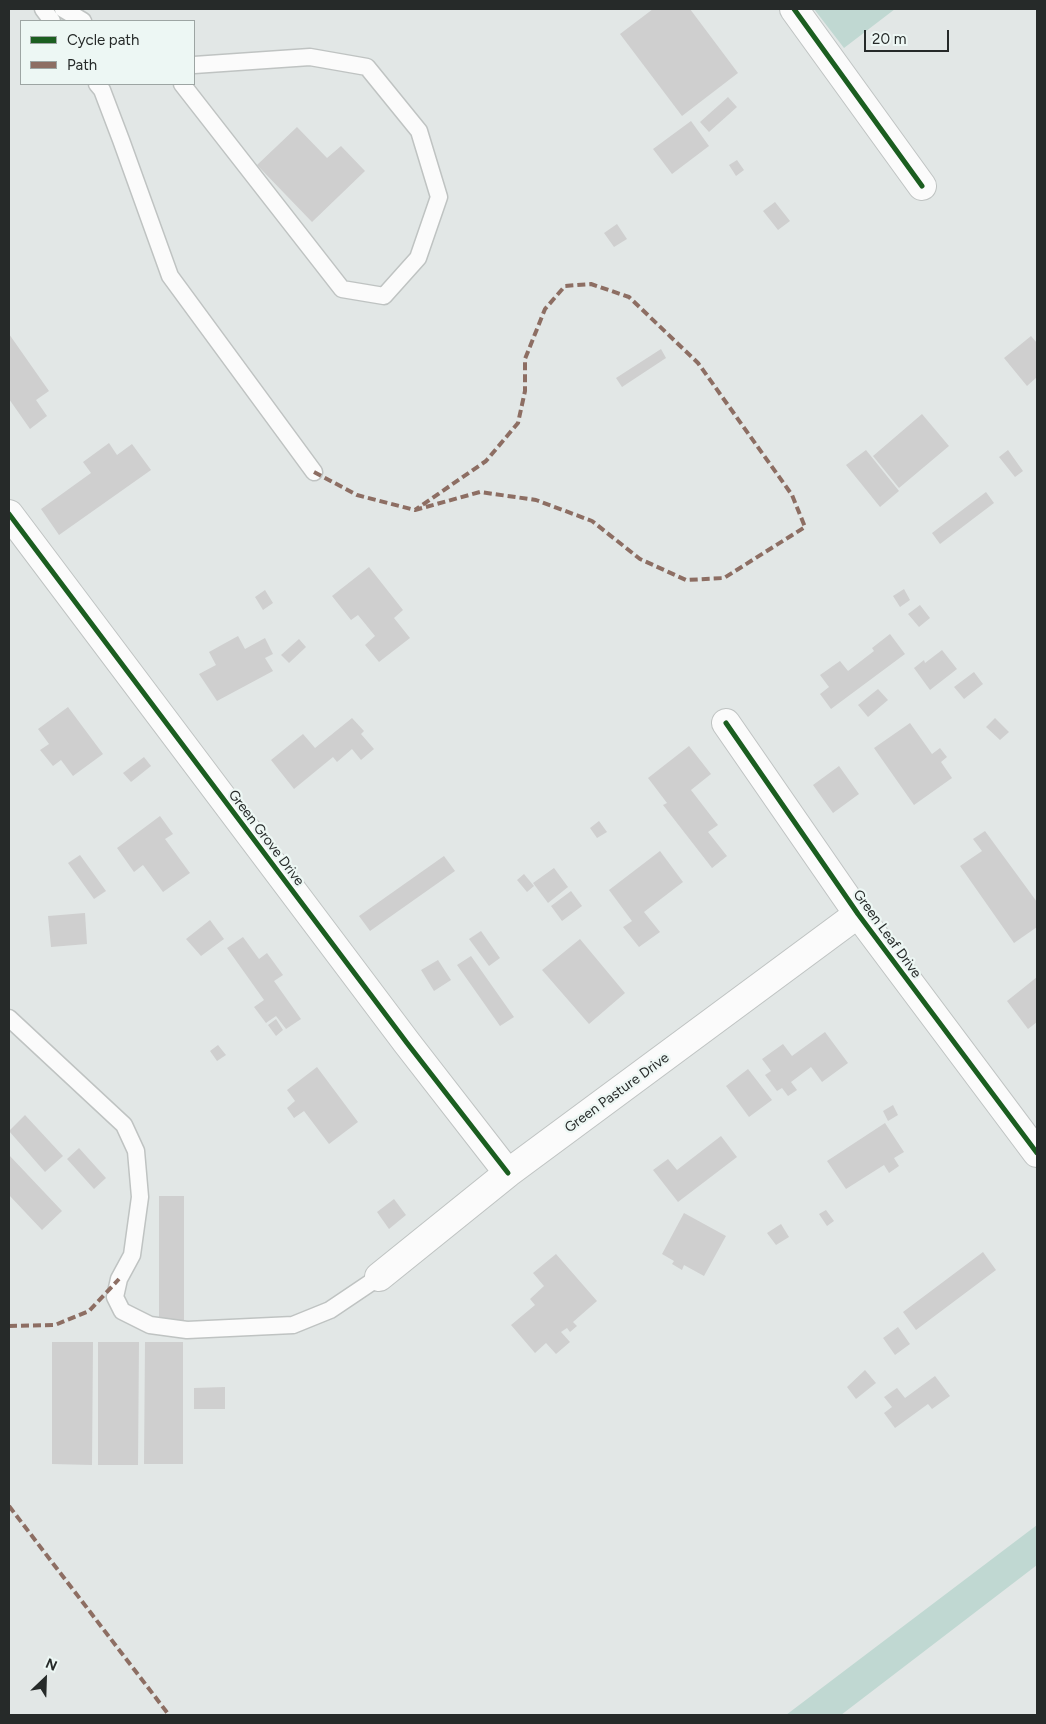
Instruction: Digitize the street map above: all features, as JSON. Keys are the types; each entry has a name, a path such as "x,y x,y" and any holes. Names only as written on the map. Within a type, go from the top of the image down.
{"street":[{"path":"794,9 922,186"},
{"name":"Green Grove Drive","path":"9,514 401,1036 508,1173"},
{"name":"Green Leaf Drive","path":"726,723 858,914 1037,1153"},
{"name":"Green Pasture Drive","path":"379,1276 508,1173 858,914"}],"lane":[{"path":"43,9 51,20"},
{"path":"63,9 81,20"},
{"path":"183,85 342,289 384,296 418,258 439,198 419,131 367,67 310,57 195,65"},
{"path":"98,85 102,90 121,140 170,276 314,472"},
{"path":"9,1018 124,1126 136,1151 140,1197 132,1255 119,1279 115,1296 122,1311 150,1325 187,1330 293,1325 330,1310 379,1276"}],"green space":[{"path":"814,9 895,9 844,48"},
{"path":"1037,1525 1037,1565 841,1715 786,1715"}],"building":[{"path":"653,9 690,9 738,73 682,116 620,34"},
{"path":"728,97 737,107 709,132 700,122"},
{"path":"691,121 709,146 672,174 653,149"},
{"path":"297,127 327,158 341,146 365,171 312,222 257,165"},
{"path":"737,160 744,170 736,176 729,165"},
{"path":"775,202 790,221 778,230 763,211"},
{"path":"617,224 627,239 614,247 604,233"},
{"path":"9,334 49,391 36,400 47,416 30,429 9,399"},
{"path":"1031,336 1037,343 1037,377 1027,386 1004,358"},
{"path":"661,349 666,358 622,387 616,378"},
{"path":"922,414 949,446 899,488 873,456"},
{"path":"109,443 117,455 132,444 151,470 59,535 41,509 91,473 83,462"},
{"path":"866,450 899,491 880,507 846,465"},
{"path":"1008,450 1023,471 1015,477 999,457"},
{"path":"986,492 994,503 940,544 932,533"},
{"path":"369,567 403,610 394,618 410,638 379,662 365,645 375,636 358,615 351,620 332,596"},
{"path":"904,589 910,600 900,607 893,596"},
{"path":"265,590 273,603 263,610 255,597"},
{"path":"920,605 930,618 919,627 908,614"},
{"path":"890,634 905,654 831,709 820,694 829,687 820,675 840,661 848,671 874,651 872,648"},
{"path":"238,636 245,649 265,638 273,654 265,658 273,671 217,701 199,674 216,665 209,652"},
{"path":"299,639 306,647 289,663 281,655"},
{"path":"942,650 957,669 930,690 914,668 924,660 925,663"},
{"path":"974,672 983,684 964,699 954,687"},
{"path":"878,689 888,700 868,717 858,705"},
{"path":"68,707 103,754 73,776 61,760 53,766 40,750 49,744 38,729"},
{"path":"352,718 364,731 361,734 374,749 361,760 352,749 337,762 333,757 294,789 271,760 303,734 315,748"},
{"path":"995,718 1009,732 1000,740 986,727"},
{"path":"910,723 932,754 940,748 947,757 941,762 952,778 914,805 874,748"},
{"path":"689,746 711,774 691,790 718,825 708,832 727,856 712,868 663,805 667,803 648,778"},
{"path":"144,757 151,766 131,782 123,773"},
{"path":"839,766 859,794 833,813 813,785"},
{"path":"160,816 173,834 165,839 190,873 163,892 143,865 134,872 117,848"},
{"path":"599,821 607,832 597,838 590,828"},
{"path":"985,831 1037,902 1037,927 1014,943 960,866 982,851 973,839"},
{"path":"660,851 683,882 644,912 660,932 639,947 623,927 632,921 609,890"},
{"path":"80,855 106,891 94,899 68,863"},
{"path":"444,856 455,871 370,931 359,916"},
{"path":"554,868 568,887 548,903 533,883"},
{"path":"524,874 534,886 527,892 517,880"},
{"path":"571,891 582,906 562,921 551,906"},
{"path":"85,913 87,944 51,947 48,916"},
{"path":"210,920 224,939 201,956 186,939"},
{"path":"481,931 500,958 489,966 469,939"},
{"path":"243,937 259,959 267,953 283,975 274,981 301,1019 286,1029 276,1016 266,1023 254,1007 264,1000 227,948"},
{"path":"580,939 625,993 589,1024 542,970"},
{"path":"471,956 514,1017 500,1026 457,965"},
{"path":"438,960 451,980 434,991 421,970"},
{"path":"1037,977 1037,1022 1028,1029 1007,1001"},
{"path":"276,1019 283,1030 276,1036 268,1025"},
{"path":"825,1032 848,1063 822,1082 811,1067 791,1082 797,1090 788,1096 782,1088 777,1091 765,1075 771,1071 762,1059 783,1044 792,1056"},
{"path":"218,1045 226,1055 217,1061 210,1051"},
{"path":"317,1067 358,1122 329,1144 304,1111 294,1118 287,1108 295,1101 287,1090"},
{"path":"748,1069 772,1100 749,1117 726,1086"},
{"path":"893,1105 898,1115 888,1121 883,1111"},
{"path":"25,1115 63,1156 45,1172 9,1131"},
{"path":"885,1123 904,1152 894,1158 899,1166 889,1173 884,1165 846,1189 827,1161"},
{"path":"721,1136 737,1157 678,1202 653,1170 668,1159 677,1170"},
{"path":"79,1148 106,1178 94,1189 67,1159"},
{"path":"9,1155 62,1211 42,1230 9,1195"},
{"path":"159,1196 184,1196 184,1322 159,1323"},
{"path":"394,1199 406,1215 389,1229 377,1212"},
{"path":"826,1210 834,1221 827,1226 819,1214"},
{"path":"684,1213 726,1236 704,1276 684,1265 682,1270 672,1264 674,1261 662,1254"},
{"path":"781,1224 789,1237 776,1245 767,1233"},
{"path":"983,1252 996,1270 916,1330 903,1312"},
{"path":"556,1254 597,1301 573,1322 577,1326 570,1332 567,1328 561,1332 570,1342 556,1354 546,1343 535,1353 511,1325 535,1305 530,1299 544,1286 533,1273"},
{"path":"898,1327 910,1344 895,1355 883,1338"},
{"path":"52,1342 93,1342 92,1465 52,1464"},
{"path":"98,1342 139,1342 138,1465 98,1465"},
{"path":"145,1342 183,1342 183,1464 144,1464"},
{"path":"865,1370 876,1383 856,1399 847,1387"},
{"path":"935,1376 950,1396 932,1409 928,1404 895,1428 884,1413 892,1407 884,1397 897,1388 905,1398"},
{"path":"225,1387 225,1409 194,1409 194,1388"}],"marked path":[{"path":"314,472 357,495 415,510 480,492 536,500 592,521 640,559 686,580 724,578 805,527 792,495 698,363 629,297 591,284 565,286 545,309 525,359 525,391 518,423 486,461 415,510"},
{"path":"9,1326 55,1325 89,1311 119,1279"},
{"path":"9,1506 169,1715"}],"cycle path":[{"path":"794,9 922,186"},
{"path":"9,514 407,1043 508,1173"},
{"path":"726,723 858,914 1037,1153"}]}
